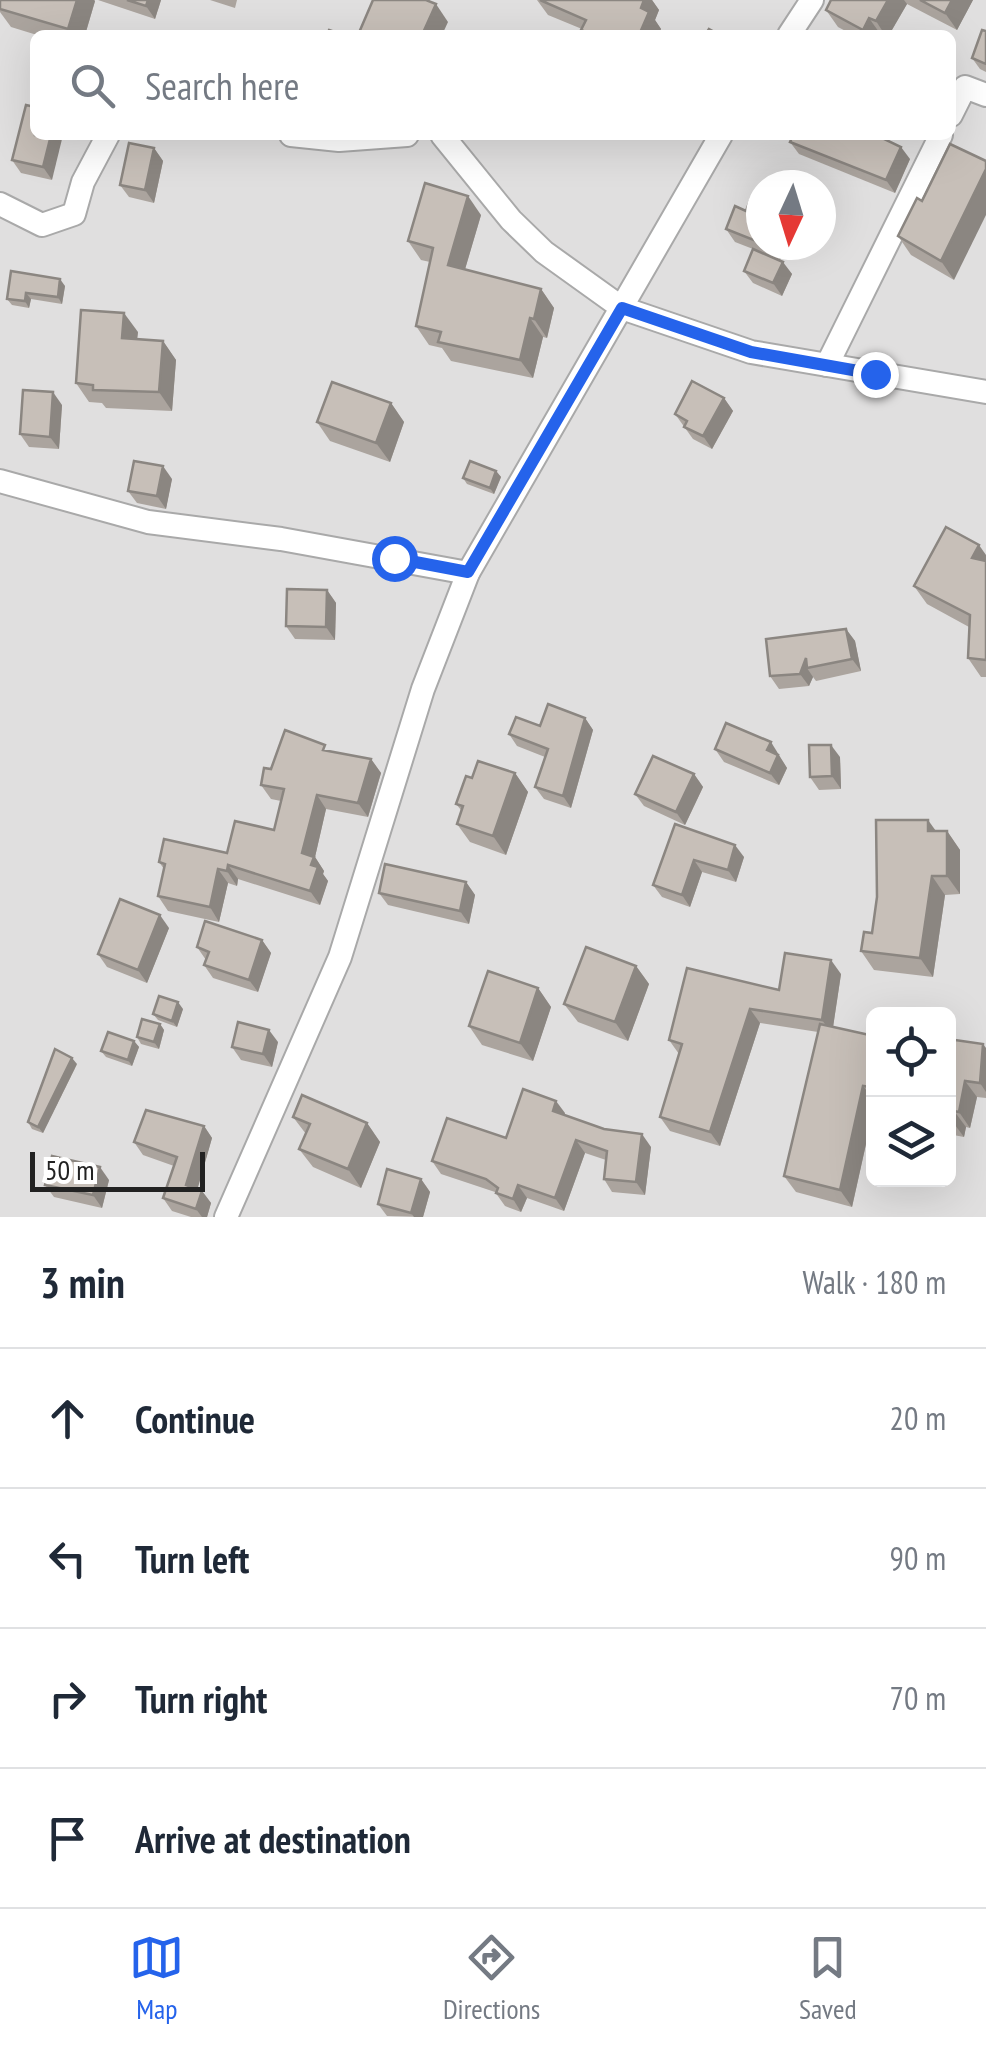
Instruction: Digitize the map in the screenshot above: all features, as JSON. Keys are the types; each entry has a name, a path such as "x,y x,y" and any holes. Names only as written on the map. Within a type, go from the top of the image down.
{"street":[{"path":"792,30 812,0"},
{"path":"956,104 965,86 986,95"},
{"path":"0,204 42,225 74,214 83,182 105,140"},
{"path":"446,140 511,220 544,252 622,308 751,352 986,392"},
{"path":"226,1217 340,957 423,689 468,572 719,140"},
{"path":"826,365 938,140"},
{"path":"0,480 148,522 281,539 468,572"}],"shaded area":[{"path":"0,0 986,0 986,1217 0,1217"}],"building":[{"path":"0,0 77,0 68,29 0,9"},
{"path":"127,0 148,0 146,6"},
{"path":"373,0 426,0 436,4 424,30 360,30"},
{"path":"540,0 644,0 641,8 649,12 641,30 581,30 586,20"},
{"path":"831,0 888,0 876,21 869,18 863,30 826,10"},
{"path":"920,0 952,0 945,13"},
{"path":"982,30 986,31 986,64 972,58"},
{"path":"26,105 30,106 30,140 50,140 43,167 12,160"},
{"path":"886,140 901,147 886,180 790,142"},
{"path":"129,143 154,148 145,190 120,185"},
{"path":"950,144 986,161 986,169 941,261 898,236 917,198 922,201"},
{"path":"425,183 468,196 448,265 541,289 520,360 438,342 441,332 416,326 433,248 408,241"},
{"path":"735,206 746,211 746,237 726,229"},
{"path":"748,260 783,262 773,283 744,271"},
{"path":"11,271 60,279 58,297 26,293 25,301 7,299"},
{"path":"81,310 124,313 122,338 163,341 159,392 93,390 93,385 76,383"},
{"path":"692,381 724,398 703,436 684,427 687,421 675,414"},
{"path":"332,382 391,403 376,443 317,422"},
{"path":"23,390 53,392 50,437 20,434"},
{"path":"134,461 163,466 157,496 128,491"},
{"path":"470,461 496,471 490,488 463,478"},
{"path":"946,527 979,545 972,558 986,561 986,660 968,658 970,615 914,586"},
{"path":"287,589 327,590 326,627 286,626"},
{"path":"846,629 852,659 807,668 806,658 800,674 770,676 766,639"},
{"path":"548,704 585,718 563,796 535,787 548,749 509,734 516,717 540,726"},
{"path":"726,723 771,742 767,750 778,755 770,773 715,749"},
{"path":"285,730 325,745 323,750 371,759 358,803 317,795 302,853 314,857 311,865 318,867 310,891 228,865 227,871 218,869 210,907 158,896 165,864 159,862 164,839 227,853 235,821 274,830 284,789 261,785 264,768 271,769"},
{"path":"809,745 831,745 832,776 810,777"},
{"path":"653,756 694,774 676,812 635,794"},
{"path":"478,761 515,773 493,836 457,824 463,806 456,804 466,776 472,778"},
{"path":"876,820 928,820 928,831 947,831 947,876 932,876 920,958 861,951 864,932 872,933 877,897"},
{"path":"675,824 735,845 728,870 694,860 682,895 653,885"},
{"path":"385,864 466,882 460,911 379,893"},
{"path":"120,899 160,915 138,970 98,954"},
{"path":"205,921 262,940 249,980 204,965 209,952 197,947"},
{"path":"586,947 636,966 615,1022 564,1004"},
{"path":"785,953 831,960 822,1020 750,1009 710,1132 660,1117 682,1044 669,1040 687,968 779,990"},
{"path":"488,971 538,988 520,1043 469,1026"},
{"path":"159,996 178,1002 172,1021 153,1014"},
{"path":"142,1019 160,1024 154,1042 137,1037"},
{"path":"238,1022 269,1030 263,1054 232,1047"},
{"path":"820,1024 866,1034 866,1086 863,1086 840,1190 784,1176"},
{"path":"108,1032 134,1041 128,1060 101,1051"},
{"path":"956,1040 983,1044 980,1083 965,1081 959,1112"},
{"path":"55,1049 72,1058 38,1127 28,1122"},
{"path":"523,1089 556,1101 553,1111 604,1129 642,1134 636,1182 604,1179 607,1151 576,1140 555,1198 518,1185 513,1199 496,1193 498,1188 486,1179 432,1161 447,1118 506,1138"},
{"path":"302,1095 367,1123 348,1169 299,1149 310,1124 293,1117"},
{"path":"146,1110 204,1126 186,1185 202,1191 196,1209 163,1198 177,1157 134,1142"},
{"path":"52,1156 100,1167 93,1195 45,1185"},
{"path":"387,1169 421,1179 411,1213 378,1204"}],"route":[{"path":"394,558 468,572 622,308 751,352 875,374"}]}
